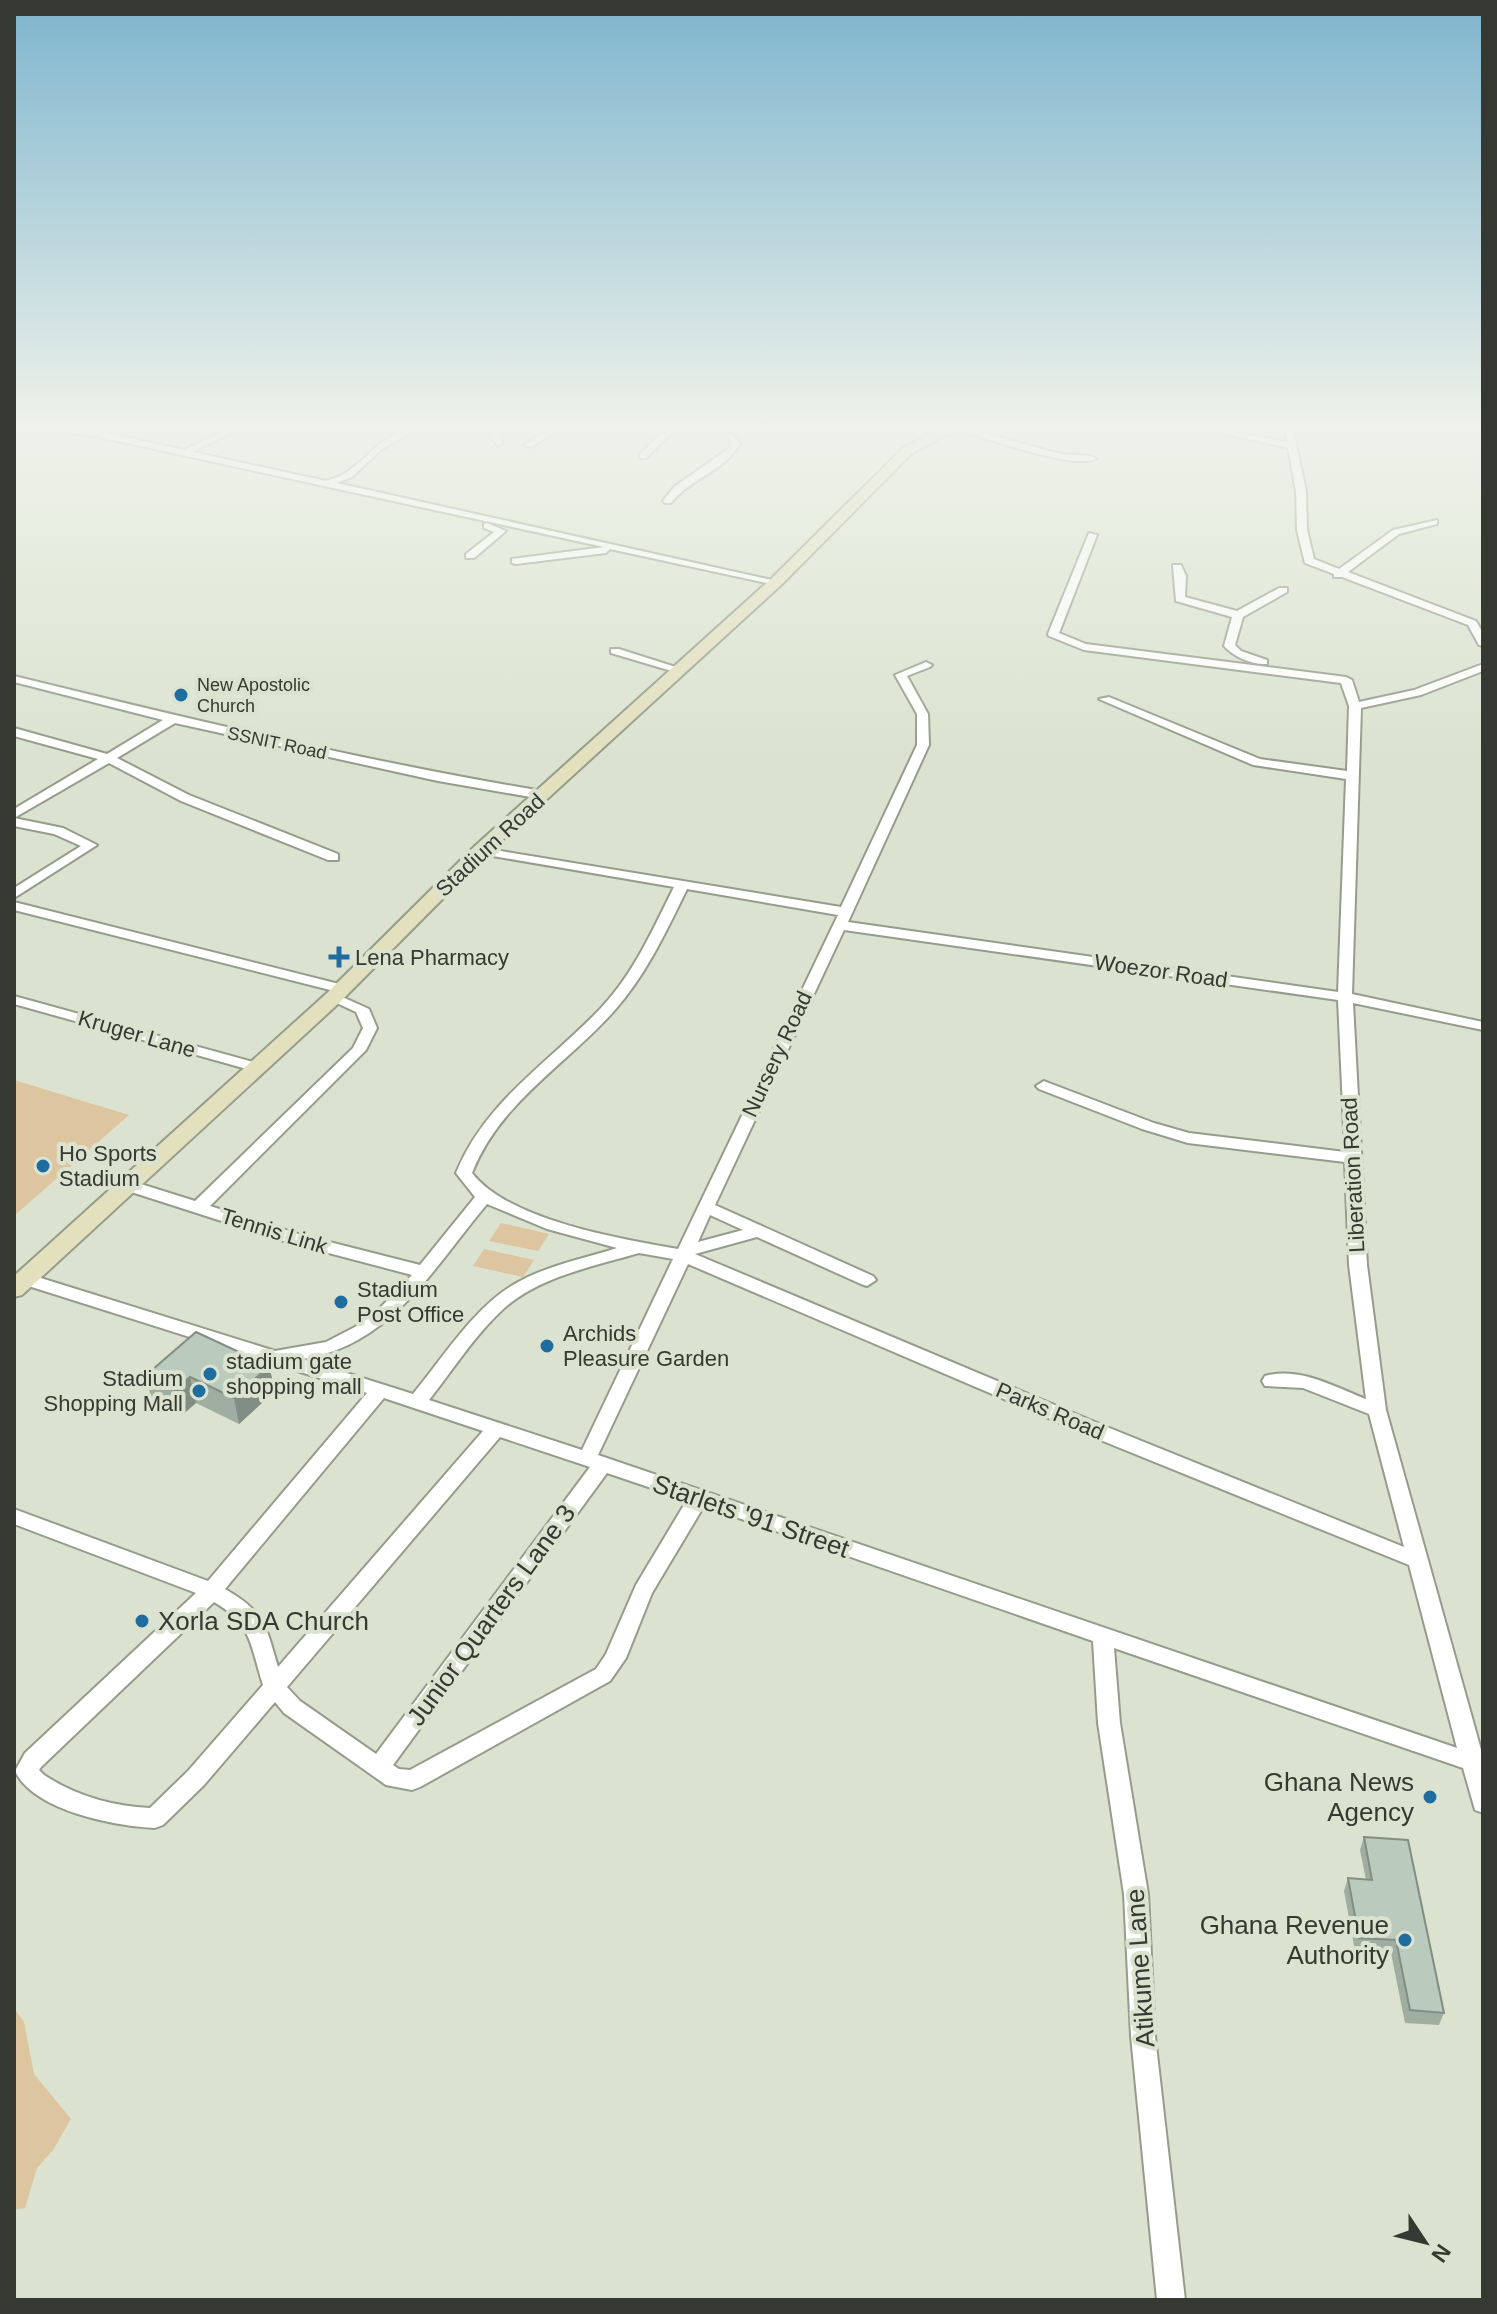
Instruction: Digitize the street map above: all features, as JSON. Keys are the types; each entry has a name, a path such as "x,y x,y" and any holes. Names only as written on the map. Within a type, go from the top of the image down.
{"main road":[{"name":"Stadium Road","path":"20,1284 259,1068 481,850 776,582 824,534"}],"street":[{"path":"470,556 497,534"},
{"path":"545,534 776,582"},
{"path":"1305,534 1309,561 1338,575 1477,623 1483,643"},
{"path":"1338,575 1393,534"},
{"path":"1092,535 1053,634 1084,647 1346,680"},
{"path":"516,561 541,559 550,565 561,566 592,553 615,549"},
{"path":"1177,567 1181,576 1180,599 1238,615 1283,590"},
{"path":"1238,615 1229,646 1237,653 1255,661 1331,674 1346,680 1355,706 1417,693 1483,667"},
{"path":"615,651 679,670"},
{"name":"Nursery Road","path":"595,1462 684,1253 925,742 927,727 923,712 901,675 926,665"},
{"name":"SSNIT Road","path":"14,679 172,720 423,774 542,795"},
{"path":"1105,699 1257,762 1353,776"},
{"name":"Liberation Road","path":"1355,706 1345,997 1358,1265 1377,1410 1478,1765 1483,1803"},
{"path":"14,814 172,720"},
{"path":"14,732 109,758 185,798 333,857"},
{"path":"14,822 58,831 91,845 14,894"},
{"name":"Woezor Road","path":"481,850 682,885 842,918 1345,997 1483,1026"},
{"path":"682,885 638,972 606,1011 504,1108 467,1160 464,1173 485,1196 522,1213 636,1248 684,1253 759,1231"},
{"path":"14,906 337,994 362,1009 370,1028 359,1050 198,1208"},
{"name":"Kruger Lane","path":"14,1000 259,1068"},
{"path":"1044,1086 1188,1138 1352,1158"},
{"name":"Tennis Link","path":"128,1185 351,1255 423,1272"},
{"path":"275,1356 325,1349 350,1338 372,1323 423,1272 485,1196"},
{"path":"706,1207 867,1280"},
{"path":"417,1402 493,1308 517,1290 542,1277 636,1248"},
{"name":"Parks Road","path":"684,1253 1095,1430 1419,1561"},
{"name":"Starlets '91 Street","path":"20,1284 275,1356 417,1402 1478,1765"},
{"path":"1271,1381 1305,1382 1377,1410"},
{"path":"380,1390 212,1591 33,1760 26,1771 36,1785 57,1796 138,1818 155,1818 196,1778 496,1429"},
{"name":"Junior Quarters Lane 3","path":"379,1767 595,1462"},
{"path":"14,1516 212,1591 239,1607 256,1626 273,1685 292,1707 394,1778 412,1780 603,1675 615,1658 643,1591 699,1498"},
{"name":"Atikume Lane","path":"1103,1638 1109,1723 1136,1894 1143,2036 1171,2300"}],"shaded area":[{"name":"Ho Sports Stadium","path":"14,1080 129,1115 14,1216"},
{"path":"501,1223 549,1234 538,1251 489,1241"},
{"path":"484,1249 534,1260 523,1277 473,1266"},
{"path":"14,2008 24,2022 34,2074 71,2119 53,2150 37,2168 25,2208 14,2210"}],"building":[{"path":"196,1332 269,1366 234,1398 190,1377 175,1390 145,1376"},
{"name":"Ghana Revenue Authority","path":"1364,1837 1408,1840 1444,2013 1410,2010 1396,1940 1359,1938 1348,1878 1372,1880"}],"place":[{"name":"New Apostolic Church","path":"181,695"},
{"name":"Lena Pharmacy","path":"339,957"},
{"name":"Ho Sports Stadium","path":"43,1166"},
{"name":"Stadium Post Office","path":"341,1302"},
{"name":"Archids Pleasure Garden","path":"547,1346"},
{"name":"stadium gate shopping mall","path":"210,1374"},
{"name":"Stadium Shopping Mall","path":"199,1391"},
{"name":"Xorla SDA Church","path":"142,1621"},
{"name":"Ghana News Agency","path":"1430,1797"},
{"name":"Ghana Revenue Authority","path":"1405,1940"}]}
